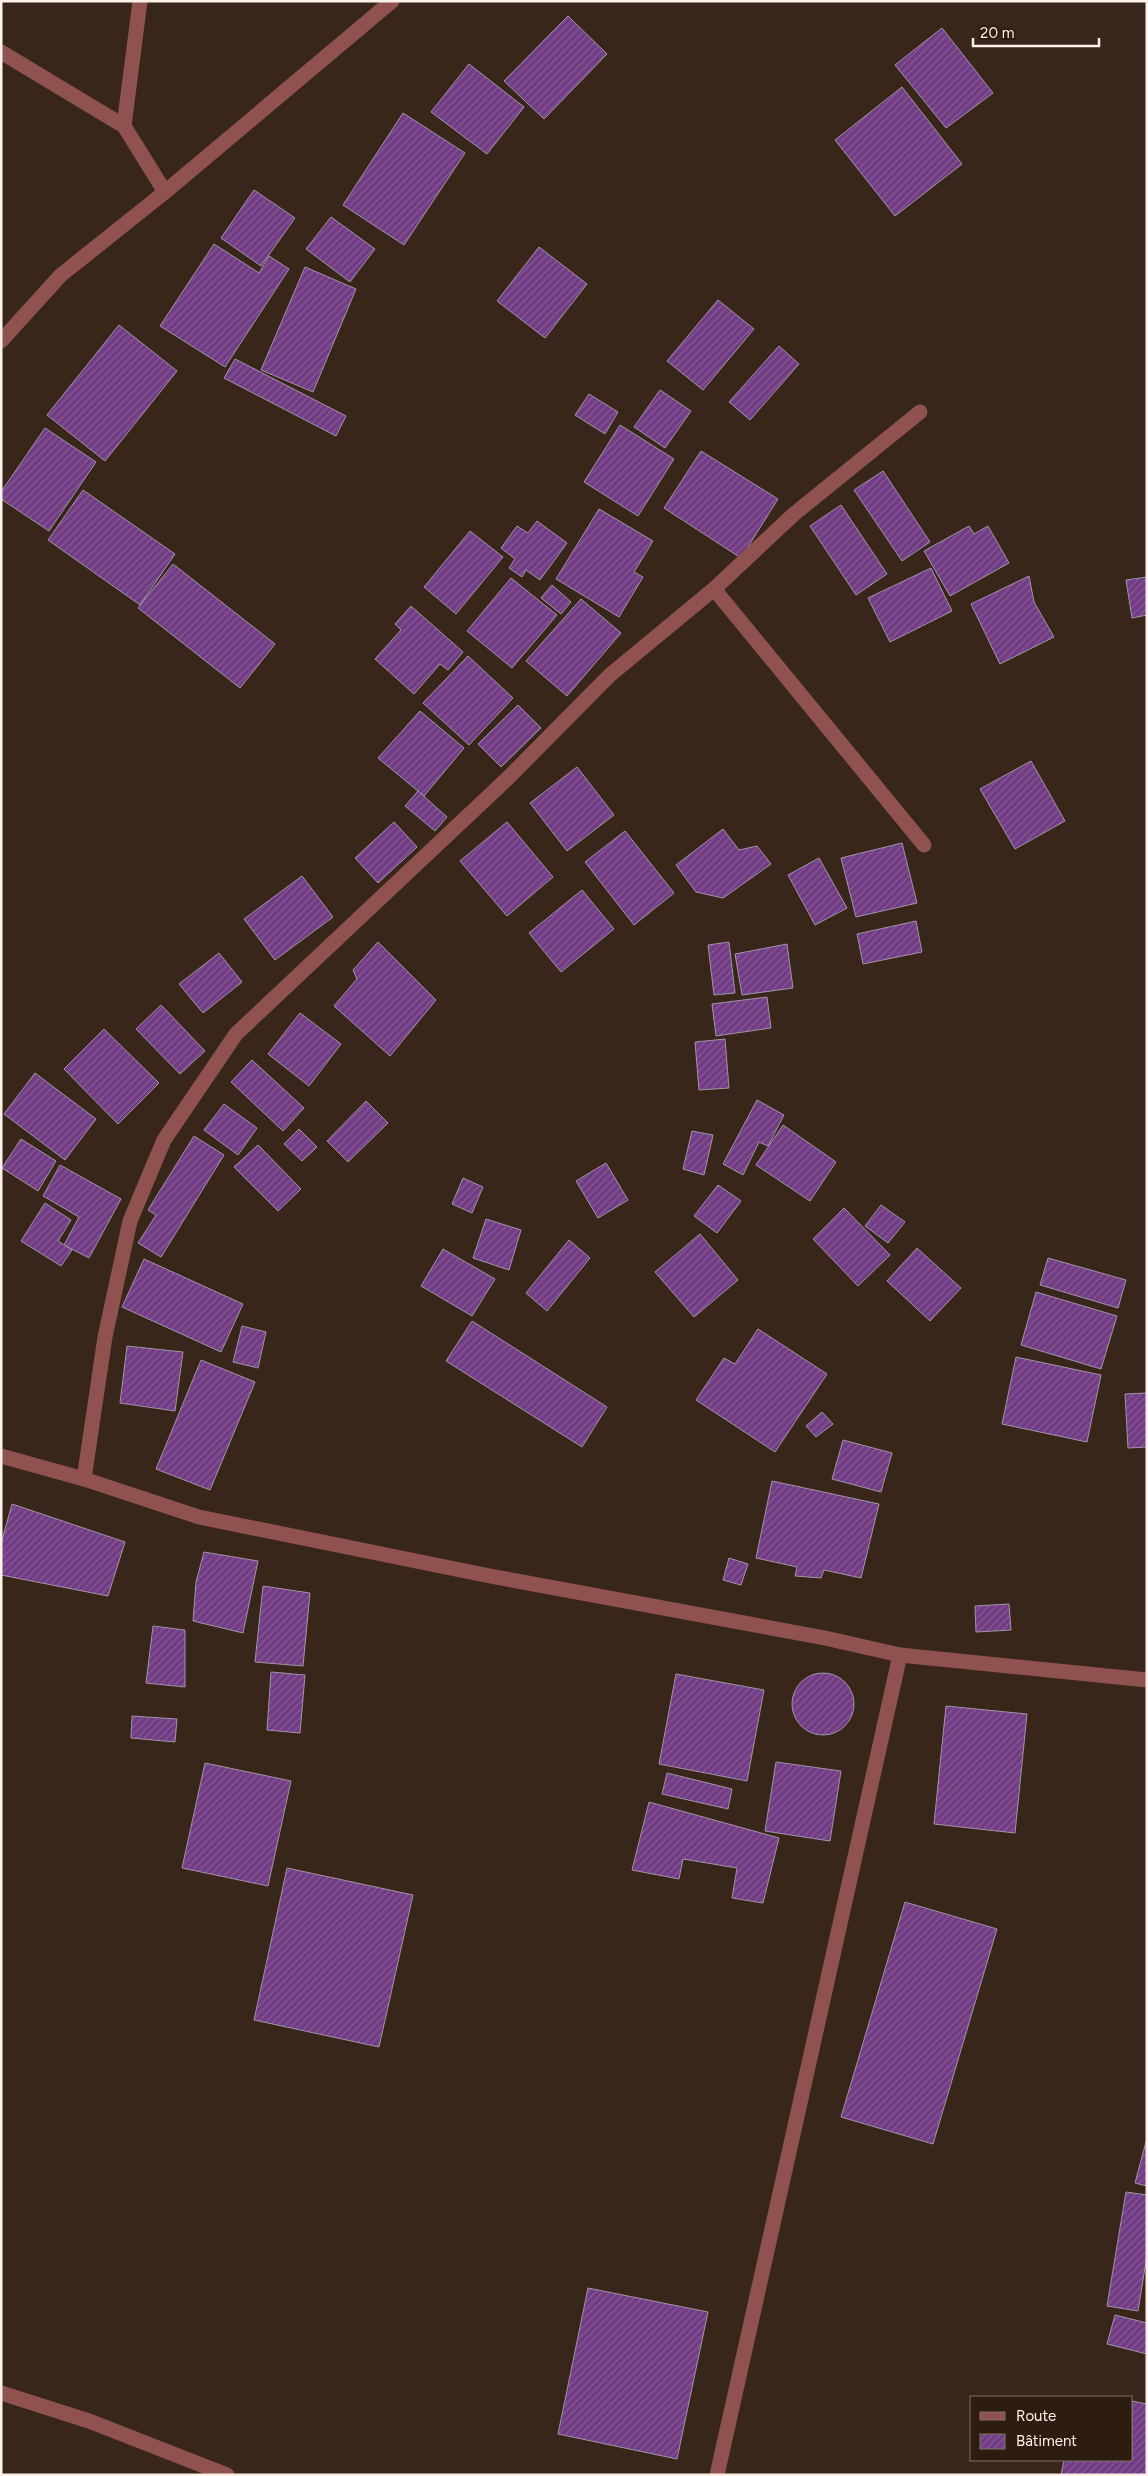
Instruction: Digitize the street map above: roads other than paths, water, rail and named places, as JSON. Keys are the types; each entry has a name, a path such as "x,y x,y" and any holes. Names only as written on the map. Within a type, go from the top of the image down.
{"street":[{"path":"124,126 140,1"},
{"path":"1,341 61,275 165,192 392,1"},
{"path":"1,52 124,126 165,192"},
{"path":"84,1479 106,1337 130,1221 164,1140 236,1034 508,778 610,675 714,590 794,514 920,412"},
{"path":"714,590 924,845"},
{"path":"1,1456 84,1479 199,1518 490,1576 824,1638 900,1655 1147,1680"},
{"path":"717,2475 900,1655"},
{"path":"1,2393 89,2421 227,2475"}]}
